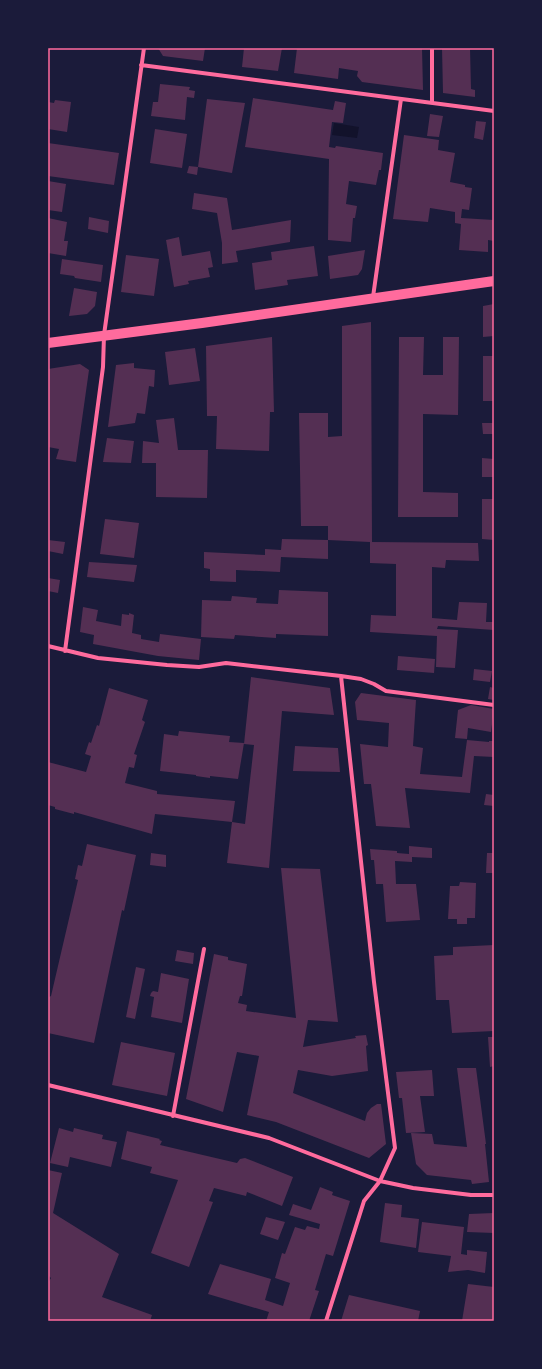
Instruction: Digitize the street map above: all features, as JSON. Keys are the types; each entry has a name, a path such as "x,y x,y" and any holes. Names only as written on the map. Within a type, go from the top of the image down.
{"main road":[{"path":"48,343 373,300 494,281"}],"street":[{"path":"65,651 103,367 104,335 144,48"},
{"path":"432,48 432,102"},
{"path":"141,65 494,111"},
{"path":"373,300 375,276 401,99"},
{"path":"48,646 98,658 199,667 226,663 341,676 361,679 386,691 494,705"},
{"path":"326,1321 364,1201 380,1181 395,1148 373,974 341,676"},
{"path":"173,1116 204,950"},
{"path":"48,1085 269,1138 380,1181 413,1188 471,1196 494,1195"}],"shaded area":[{"path":"334,123 359,127 357,138 332,135"}],"building":[{"path":"158,48 205,48 203,61 163,56"},
{"path":"244,48 282,48 278,71 242,67"},
{"path":"297,48 422,48 423,90 362,82 357,76 358,71 339,68 338,79 294,73"},
{"path":"442,48 470,48 471,89 475,90 475,97 443,93"},
{"path":"160,84 190,87 189,90 195,91 194,98 187,97 185,120 151,116 153,102 158,102"},
{"path":"253,98 333,110 335,101 346,103 343,123 332,122 329,147 335,148 336,146 383,153 381,170 379,170 376,185 349,181 346,204 357,206 355,218 353,218 351,242 328,240 329,159 245,147"},
{"path":"207,99 245,103 232,173 198,167"},
{"path":"55,100 71,102 67,132 48,129 48,102 54,103"},
{"path":"430,114 443,116 439,137 427,136"},
{"path":"476,121 486,122 483,140 474,138"},
{"path":"155,129 187,134 182,168 150,163"},
{"path":"404,135 439,140 438,150 455,153 450,182 472,188 469,210 462,209 461,218 494,220 494,241 488,240 488,252 459,250 461,224 455,223 455,212 430,208 428,222 393,219"},
{"path":"48,143 119,153 114,185 48,176"},
{"path":"189,166 198,167 197,175 187,173"},
{"path":"48,181 66,184 62,212 48,210"},
{"path":"194,193 227,198 232,230 291,220 290,242 236,251 238,262 222,264 222,243 217,213 192,209"},
{"path":"89,217 109,221 108,233 88,229"},
{"path":"48,218 67,222 64,241 68,241 66,256 48,253"},
{"path":"179,237 182,256 210,251 213,267 208,268 210,277 188,281 189,284 174,287 166,240"},
{"path":"314,246 318,276 287,280 288,285 255,290 252,263 272,260 271,252"},
{"path":"365,250 362,269 358,275 330,279 328,256"},
{"path":"126,255 159,259 154,296 121,292"},
{"path":"62,259 103,265 101,282 60,274"},
{"path":"74,288 97,292 95,306 87,314 69,316"},
{"path":"494,304 494,336 483,337 483,306"},
{"path":"371,322 372,542 478,543 479,561 446,560 445,568 432,567 432,618 457,620 459,602 487,603 486,622 494,622 494,630 438,626 437,629 458,630 455,668 436,667 437,636 370,632 371,615 396,616 396,564 370,563 370,542 328,540 328,526 301,526 299,413 328,413 328,437 342,436 342,326"},
{"path":"272,337 274,412 270,412 269,451 216,449 217,416 207,416 206,346"},
{"path":"399,337 424,337 423,375 443,375 443,337 459,337 458,415 423,414 423,492 458,493 458,517 398,517"},
{"path":"195,348 200,381 169,385 165,352"},
{"path":"483,356 494,356 494,401 483,401"},
{"path":"134,363 134,368 155,370 154,387 149,386 145,414 137,413 135,423 108,427 116,365"},
{"path":"80,364 89,370 76,462 56,459 59,449 48,447 48,369"},
{"path":"174,418 178,450 208,450 207,498 156,497 156,463 142,463 143,441 159,443 156,420"},
{"path":"482,423 494,423 494,434 483,434"},
{"path":"107,438 134,441 131,463 103,462"},
{"path":"482,458 494,459 494,477 482,477"},
{"path":"482,499 494,499 494,540 482,539"},
{"path":"105,519 139,523 134,558 100,554"},
{"path":"282,539 328,540 328,559 281,557 280,572 236,570 236,582 210,581 210,569 204,568 204,552 265,555 265,549 281,550"},
{"path":"48,540 65,542 63,554 48,551"},
{"path":"89,562 137,565 134,582 87,577"},
{"path":"48,578 60,580 58,593 48,591"},
{"path":"279,590 328,592 328,636 276,634 276,638 235,635 234,639 201,637 202,600 231,601 232,596 257,598 256,603 278,604"},
{"path":"83,607 98,610 96,621 121,626 122,614 129,615 129,613 134,615 132,633 141,635 141,639 159,642 160,634 201,639 199,660 158,656 93,644 94,635 80,632"},
{"path":"398,656 435,659 434,673 397,670"},
{"path":"474,669 492,671 490,682 473,680"},
{"path":"251,677 330,688 334,715 282,711 269,868 227,863 232,822 245,824 254,745 244,744"},
{"path":"490,687 494,688 494,700 488,699"},
{"path":"109,688 148,700 142,720 145,722 134,754 137,755 134,768 129,767 125,783 157,791 157,794 235,801 232,822 155,814 152,834 74,812 74,814 55,809 55,807 48,805 48,762 86,772 91,756 85,754 89,742 91,743 97,725 99,726"},
{"path":"361,693 416,700 413,746 423,748 420,774 462,777 467,740 494,741 494,757 474,756 470,793 405,788 410,828 376,826 371,784 364,784 360,744 388,747 389,723 357,720 355,702"},
{"path":"471,705 494,709 491,732 468,728 467,739 455,738 458,710"},
{"path":"179,731 230,736 229,742 244,743 238,779 210,776 210,778 160,771 164,734 178,736"},
{"path":"295,746 338,748 340,772 293,771"},
{"path":"486,794 494,795 494,806 484,805"},
{"path":"87,844 136,855 124,911 122,910 94,1043 48,1033 48,999 51,996 78,880 75,879 78,865 82,866"},
{"path":"409,846 432,848 432,858 412,857 412,862 395,861 396,884 416,884 420,920 386,922 383,884 376,884 374,860 371,860 370,849 397,851 397,853 409,854"},
{"path":"151,853 166,855 166,867 150,865"},
{"path":"487,853 494,853 494,873 486,873"},
{"path":"281,868 320,869 338,1022 308,1020 303,1047 366,1035 368,1045 366,1046 368,1071 332,1076 298,1070 293,1093 365,1121 367,1113 371,1108 377,1104 381,1104 386,1144 369,1158 276,1122 247,1115 259,1056 237,1052 223,1112 186,1099 214,954 228,957 228,960 247,964 242,996 240,996 238,1003 247,1005 246,1011 296,1018"},
{"path":"460,882 476,883 475,918 467,918 467,924 457,924 457,919 448,919 450,886 459,886"},
{"path":"494,945 494,1031 452,1033 449,1000 436,1000 434,956 453,955 453,947"},
{"path":"177,950 194,953 193,964 175,961"},
{"path":"136,967 145,969 135,1019 126,1017"},
{"path":"161,973 189,979 182,1023 151,1017 154,997 150,996 153,991 158,992"},
{"path":"488,1037 494,1037 494,1066 490,1067"},
{"path":"121,1042 175,1053 167,1096 112,1085"},
{"path":"457,1068 476,1068 486,1144 489,1182 472,1184 471,1180 427,1175 416,1164 411,1133 432,1134 434,1144 467,1147"},
{"path":"432,1070 434,1096 420,1096 425,1132 406,1133 402,1098 399,1098 396,1072"},
{"path":"59,1128 73,1132 74,1128 103,1135 102,1139 117,1142 111,1167 70,1157 68,1167 50,1163"},
{"path":"127,1131 160,1139 159,1140 162,1141 160,1145 237,1163 240,1159 245,1158 293,1177 282,1206 247,1192 246,1196 214,1188 209,1201 213,1202 189,1267 151,1253 178,1180 150,1173 152,1167 121,1159"},
{"path":"48,1170 62,1173 53,1213 119,1254 102,1297 152,1315 150,1321 48,1321 48,1283 51,1278 48,1275"},
{"path":"320,1187 333,1192 332,1195 350,1201 333,1256 326,1254 315,1290 319,1291 309,1321 266,1321 269,1312 208,1294 220,1264 271,1279 265,1300 283,1306 290,1283 275,1278 282,1253 285,1254 295,1227 305,1230 307,1226 319,1229 320,1224 289,1215 293,1204 311,1210"},
{"path":"385,1203 402,1205 401,1217 419,1219 416,1248 380,1242"},
{"path":"494,1213 494,1233 467,1232 469,1214"},
{"path":"266,1217 285,1222 278,1240 260,1234"},
{"path":"422,1222 464,1227 461,1254 467,1255 467,1250 487,1252 485,1273 468,1270 448,1272 451,1256 418,1252"},
{"path":"468,1284 494,1287 494,1321 462,1321"},
{"path":"349,1295 420,1311 418,1321 341,1321"}]}
